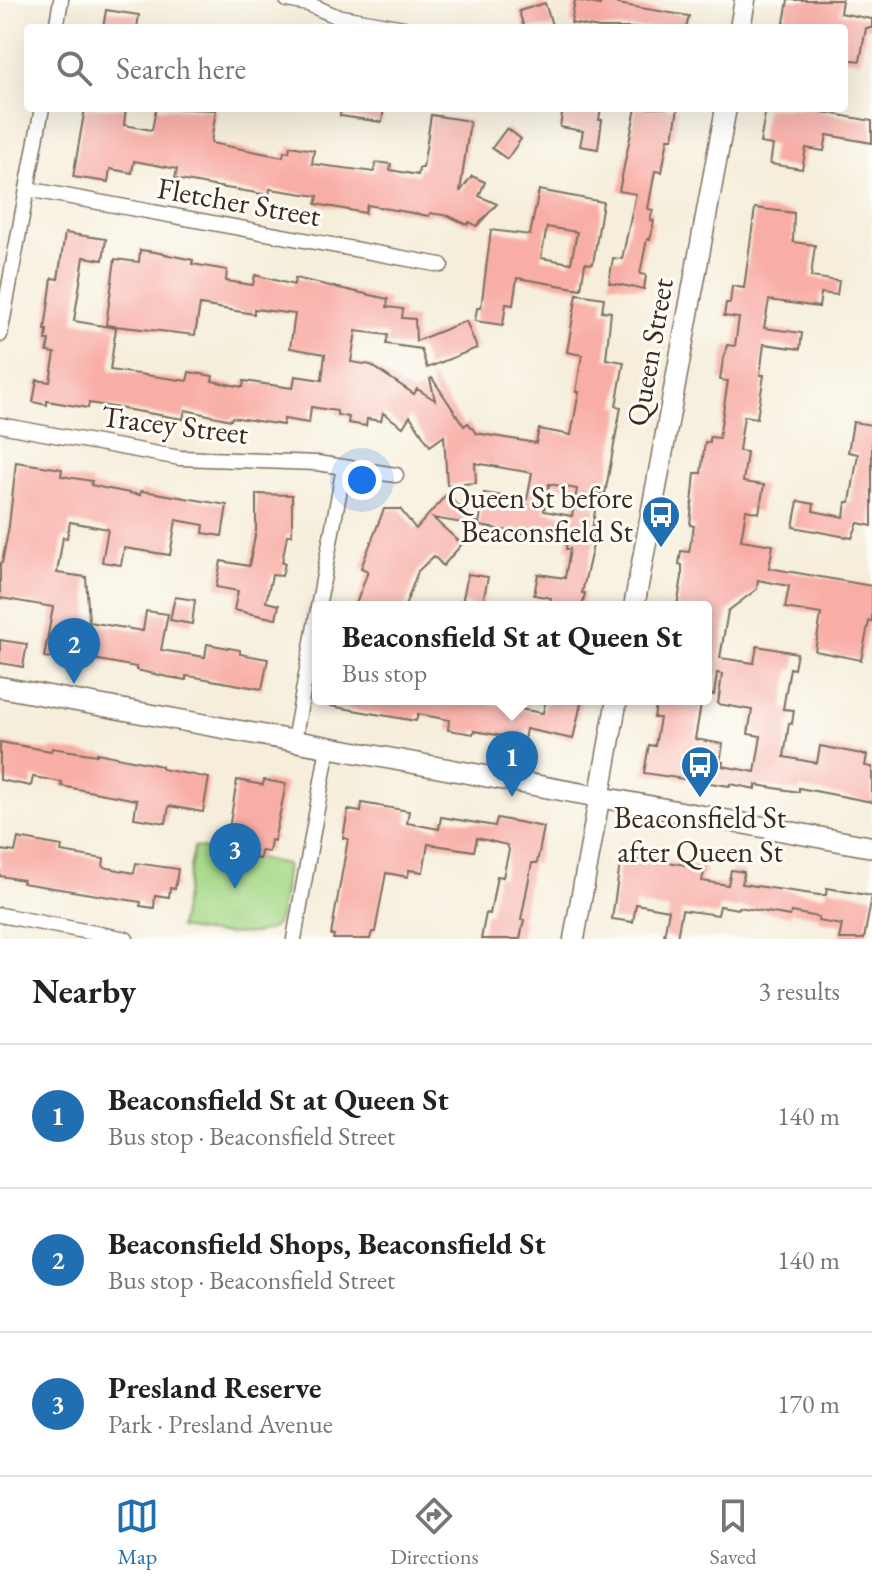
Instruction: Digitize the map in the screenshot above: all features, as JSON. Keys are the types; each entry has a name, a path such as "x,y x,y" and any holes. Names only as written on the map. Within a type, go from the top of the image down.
{"main road":[{"path":"741,24 745,0"},
{"name":"Queen Street","path":"635,601 725,112"},
{"path":"0,687 872,847"},
{"path":"574,939 616,705"}],"street":[{"path":"57,24 61,0"},
{"path":"287,0 308,2 336,16 381,24"},
{"path":"0,335 41,112"},
{"name":"Fletcher Street","path":"27,189 441,265"},
{"name":"Tracey Street","path":"0,425 180,458 317,463 396,475"},
{"path":"319,601 344,467"},
{"path":"294,741 312,641"},
{"path":"294,939 328,747"},
{"path":"0,915 77,935 126,939"}],"green space":[{"path":"194,847 287,864 282,904 275,926 245,934 179,928"}],"building":[{"path":"575,0 600,5 601,0 618,0 617,4 689,16 687,24 571,23"},
{"path":"788,0 842,0 840,13 872,19 872,28 866,28 860,61 848,60 848,24 784,24"},
{"path":"545,3 552,24 523,24 519,11"},
{"path":"106,10 139,15 138,24 104,24"},
{"path":"84,112 126,112 124,125 152,130 155,112 216,112 211,143 283,157 290,146 314,150 312,164 374,172 376,162 391,164 390,170 418,175 419,168 423,168 431,115 470,121 460,192 472,176 485,182 479,196 497,204 477,226 430,213 429,216 367,205 365,213 316,204 318,196 270,189 269,195 175,179 177,169 134,161 132,173 110,169 108,182 73,177"},
{"path":"340,112 383,112 382,122 340,116"},
{"path":"562,112 600,112 598,149 580,146 583,131 560,127"},
{"path":"635,112 677,112 673,138 668,138 662,172 655,171 648,209 653,210 650,220 654,221 640,274 646,275 644,289 609,283 613,258 622,259 636,194 619,191"},
{"path":"765,112 822,112 872,121 872,143 827,135 824,151 806,148 802,169 770,164 773,145 760,143"},
{"path":"507,128 521,139 507,159 492,148"},
{"path":"539,190 603,202 593,264 585,263 581,289 517,278 513,305 506,304 503,325 475,321 477,308 481,308 491,230 530,235","holes":["547,227 577,232 571,263 541,258"]},
{"path":"755,208 794,213 793,242 815,245 811,277 839,281 837,295 821,293 819,307 769,300 764,328 802,333 800,349 764,344 760,375 764,375 757,418 744,416 739,451 747,452 743,482 764,485 759,513 746,510 741,540 773,545 769,568 872,586 872,622 869,621 861,660 815,651 821,614 785,608 789,586 758,580 757,589 728,611 720,658 754,663 757,646 797,653 794,669 790,668 783,709 794,710 784,757 817,763 820,746 867,755 865,766 872,767 872,802 799,788 799,792 756,785 756,789 644,773 649,745 655,746 660,718 654,718 656,705 701,705 695,739 723,744 722,766 755,772 761,736 748,734 752,710 718,704 722,674 717,673 712,695 712,601 678,601 682,577 682,565 679,564 681,551 689,552 694,526 690,525 695,473 701,473 705,442 710,443 710,437 719,438 728,381 720,380 723,359 727,345 735,346 739,318 724,316 726,303 730,303 732,286 744,288"},
{"path":"65,233 106,239 103,260 84,257 74,321 116,328 110,370 187,381 189,372 213,376 212,381 243,387 244,381 293,388 295,376 322,380 325,354 290,348 295,314 254,309 254,314 200,305 195,335 106,325 115,259 139,262 140,250 155,252 193,260 192,264 227,270 226,281 253,285 255,275 294,285 295,278 388,299 387,307 403,309 402,318 415,319 416,341 466,321 477,348 427,368 421,349 386,344 388,335 356,331 351,362 371,365 414,394 417,389 435,400 432,378 464,426 468,423 476,433 536,443 539,429 571,435 582,355 567,352 577,294 604,298 602,311 611,312 606,359 624,362 616,406 621,407 605,494 598,493 591,536 595,537 582,593 585,593 583,601 551,601 551,598 534,595 538,574 565,578 570,549 566,549 568,535 540,530 539,536 433,518 462,544 443,566 434,556 418,571 407,601 357,601 368,571 361,568 384,509 400,509 416,529 446,495 479,524 484,493 527,500 532,473 475,463 476,483 447,485 444,436 430,446 410,416 403,427 383,413 381,421 367,419 366,426 348,423 349,417 337,415 337,411 311,407 309,423 284,419 283,425 232,417 231,420 185,410 183,419 89,403 88,408 47,401 47,405 33,402 37,380 50,382 55,353 47,352 49,340 46,340 45,330 52,278 58,279","holes":["549,484 577,489 572,516 544,511"]},
{"path":"853,422 872,425 872,526 858,523 852,538 793,527 798,501 814,504 813,511 844,517 846,502 850,502 858,454 848,452"},
{"path":"16,462 62,469 61,476 92,481 91,485 104,488 227,505 222,536 203,533 204,525 176,520 170,555 124,548 121,565 102,562 108,529 70,522 67,538 63,537 57,573 86,577 89,622 143,631 146,611 168,614 161,650 205,657 207,644 268,659 262,689 195,677 186,676 186,680 168,677 136,670 136,667 83,657 82,663 44,657 53,607 0,598 0,563 9,526"},
{"path":"256,494 292,495 292,535 287,535 282,576 272,575 266,602 279,605 276,619 234,610 238,591 216,587 221,561 249,566 256,531"},
{"path":"468,574 488,577 483,601 462,601"},
{"path":"175,597 195,600 192,624 170,620"},
{"path":"0,640 27,644 23,667 0,663"},
{"path":"497,705 543,713 545,705 581,705 573,739 526,729 524,740 474,731 473,734 448,730 449,720 418,714 416,721 330,706"},
{"path":"0,742 51,751 52,748 97,753 209,778 203,812 169,806 166,823 134,818 137,800 61,786 62,782 33,777 31,786 0,780"},
{"path":"237,780 263,785 264,780 286,784 274,841 271,840 269,852 261,851 260,859 225,853"},
{"path":"362,803 409,811 407,823 439,829 441,817 495,826 497,818 544,827 537,863 532,863 520,939 481,939 486,913 490,914 497,876 503,877 509,850 507,845 477,838 474,851 428,844 423,872 409,870 408,877 386,873 375,932 372,932 370,939 333,939 334,935 331,935 348,839 343,838 348,810 361,812"},
{"path":"18,838 62,846 61,852 104,859 103,867 134,873 136,863 178,869 175,889 170,888 169,897 155,895 154,908 140,906 141,902 22,883 23,880 0,876 0,850 15,852"},
{"path":"654,855 667,858 667,862 705,868 702,881 728,885 731,870 744,872 742,884 819,895 826,895 827,888 872,896 864,939 839,939 842,925 818,921 819,917 791,912 790,916 739,907 720,906 718,915 682,910 677,938 664,936 669,910 636,904 633,922 612,919 621,857 652,863"}],"place":[{"name":"Queen St before Beaconsfield St","path":"661,549"},
{"name":"Beaconsfield Shops, Beaconsfield St","path":"74,684"},
{"name":"Beaconsfield St at Queen St","path":"512,797"},
{"name":"Beaconsfield St after Queen St","path":"700,799"},
{"name":"Presland Reserve","path":"235,889"}]}
